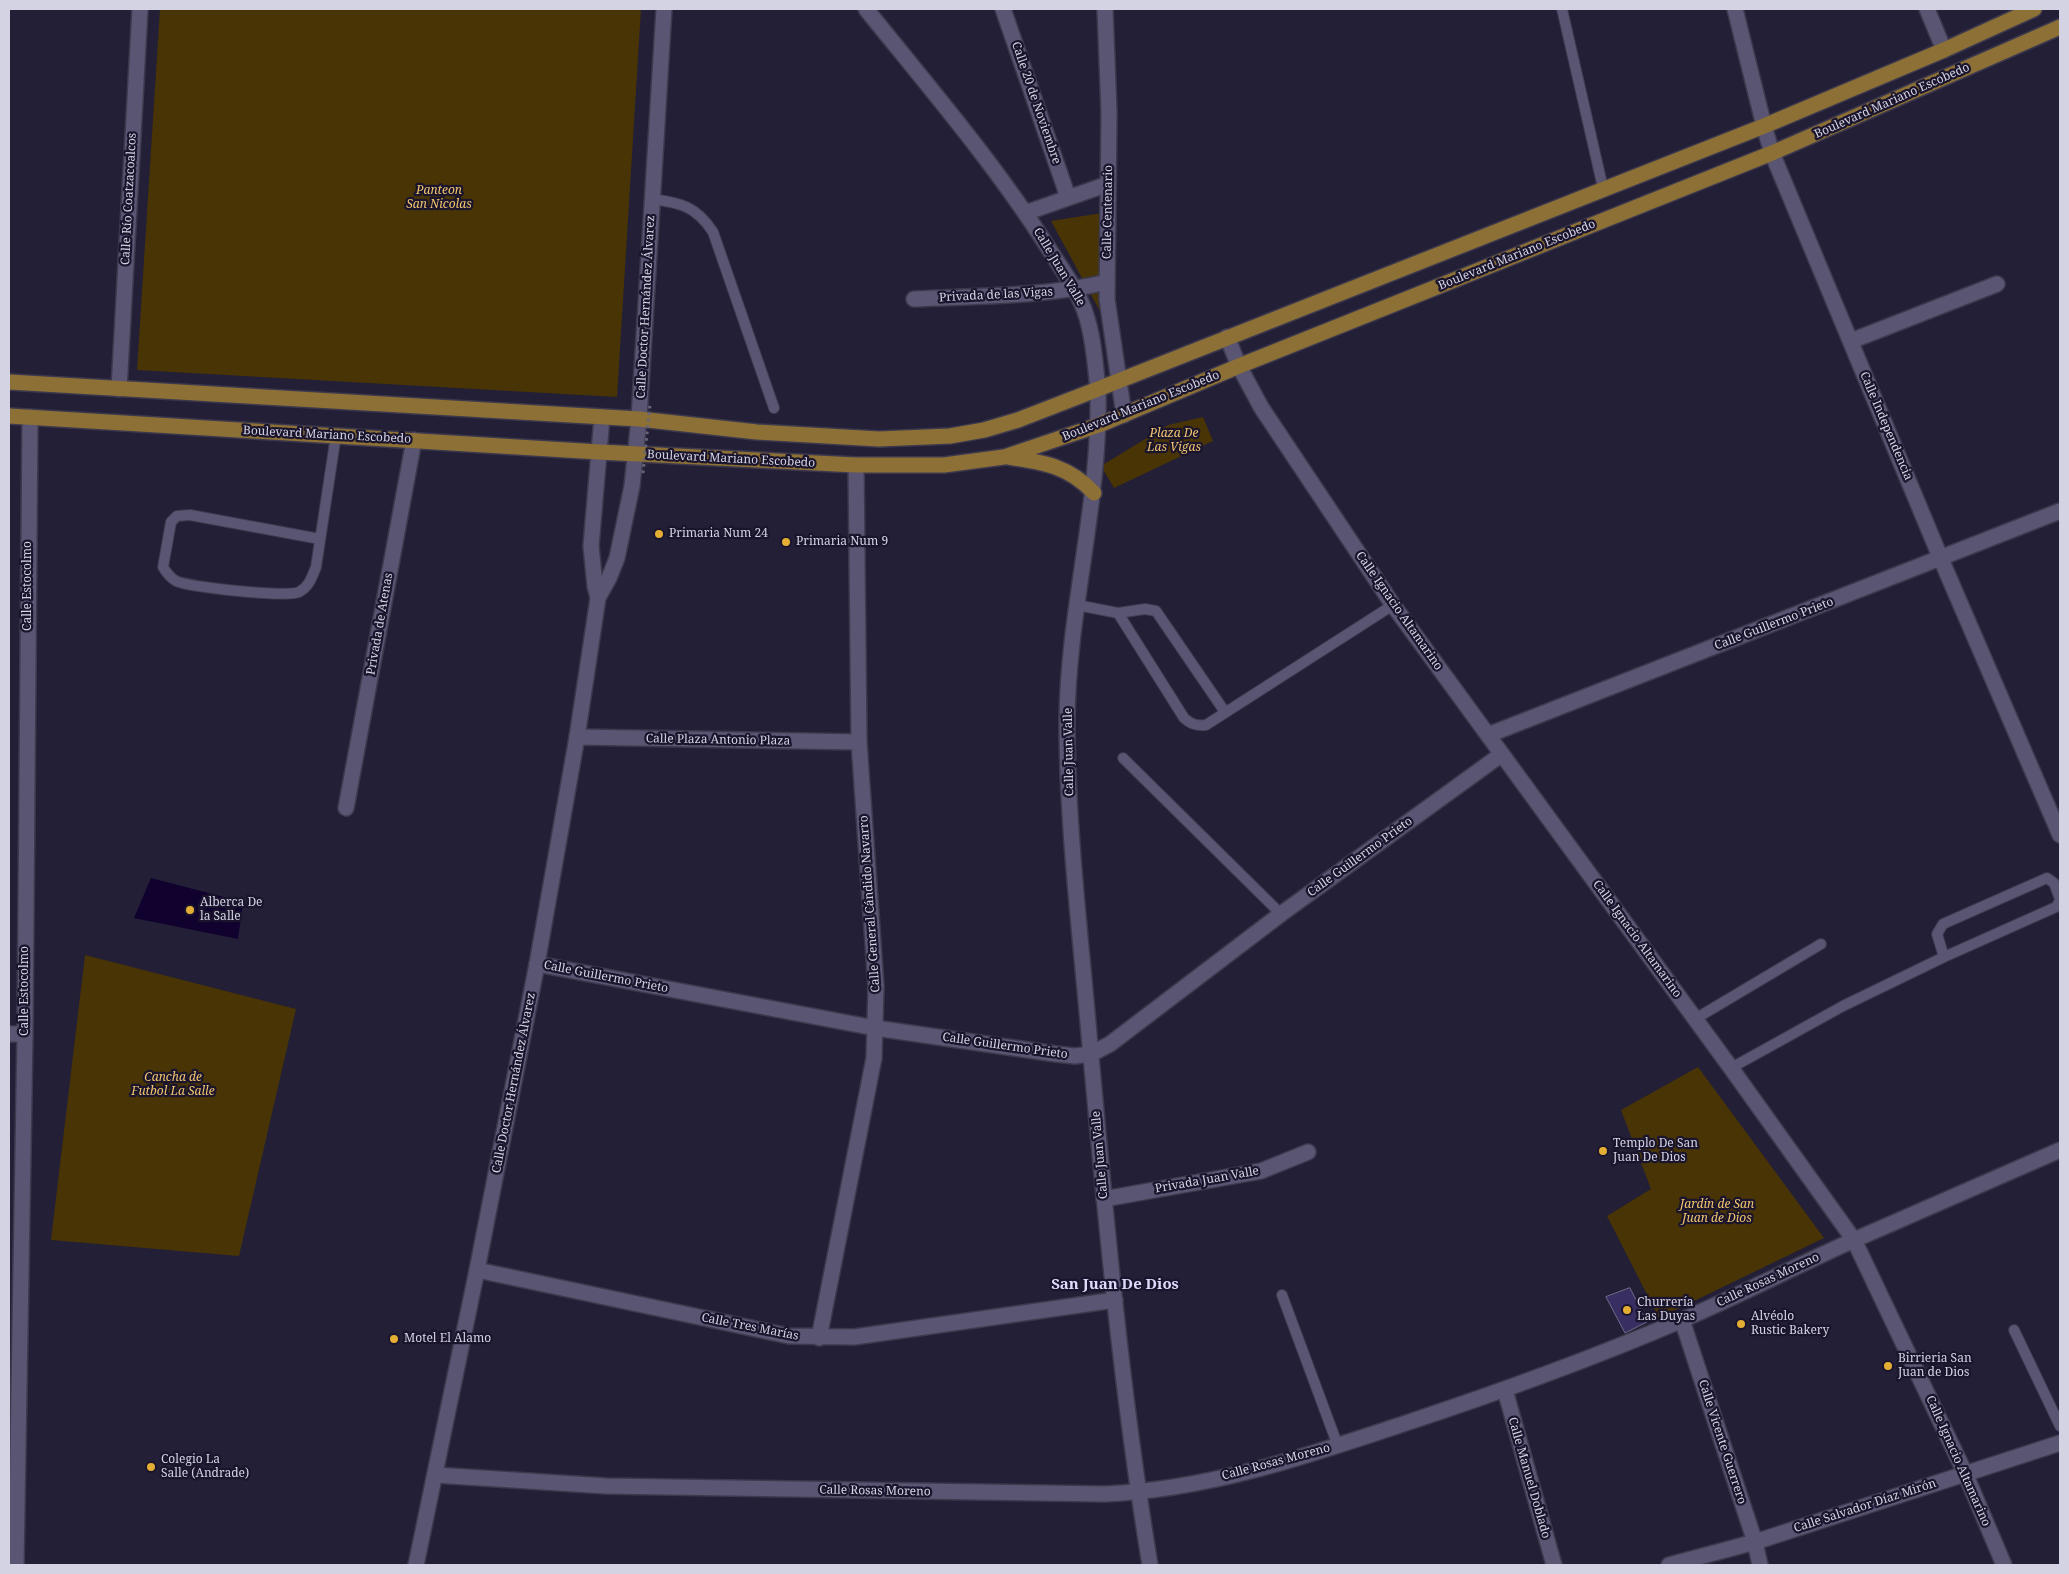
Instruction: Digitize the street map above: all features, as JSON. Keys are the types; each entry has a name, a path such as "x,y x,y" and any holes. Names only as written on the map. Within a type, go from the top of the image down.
{"main road":[{"name":"Boulevard Mariano Escobedo","path":"9,382 639,419 757,432 879,439 950,436 984,430 1018,420 1098,390 1227,337 1764,126 1944,50 2034,9"},
{"name":"Boulevard Mariano Escobedo","path":"9,416 599,452 856,465 944,465 1004,457 1099,425 1239,366 1772,153 2060,27"},
{"path":"1004,457 1037,462 1066,470 1081,479 1094,493"}],"street":[{"name":"Calle Río Coatzacoalcos","path":"119,389 140,9"},
{"name":"Calle Doctor Hernández Álvarez","path":"416,1565 477,1270 537,964 577,737 598,598 609,578 622,539 632,486 639,419 664,9"},
{"name":"Calle Juan Valle","path":"866,9 980,151 1026,212 1086,313 1093,343 1098,390 1099,425 1094,493 1073,632 1067,719 1070,814 1104,1199 1138,1492 1150,1565"},
{"name":"Calle 20 de Noviembre","path":"1003,9 1068,197"},
{"name":"Calle Centenario","path":"1104,9 1109,112 1106,299 1124,415"},
{"name":"Calle Independencia","path":"1735,9 1772,153 2060,835"},
{"path":"1927,9 1944,50"},
{"path":"1026,212 1108,184"},
{"name":"Privada de las Vigas","path":"914,299 1046,293 1074,290 1107,282"},
{"path":"1851,341 1997,284"},
{"name":"Calle Ignacio Altamarino","path":"1227,337 1239,366 1261,407 1393,605 1731,1068 1854,1240 1965,1473 2004,1565"},
{"name":"Calle Estocolmo","path":"16,1565 25,1034 30,417"},
{"name":"Calle Doctor Hernández Álvarez","path":"598,598 591,546 602,417"},
{"name":"Privada de Atenas","path":"346,808 414,440"},
{"name":"Calle General Cándido Navarro","path":"819,1338 874,1058 876,986 859,742 856,465"},
{"name":"Calle Guillermo Prieto","path":"1488,735 2060,511"},
{"name":"Calle Plaza Antonio Plaza","path":"577,737 859,742"},
{"name":"Calle Guillermo Prieto","path":"537,964 875,1028 1056,1054 1075,1056 1091,1054 1110,1044 1138,1024 1281,914 1502,754"},
{"path":"9,1034 25,1034"},
{"name":"Calle Rosas Moreno","path":"435,1475 616,1486 1105,1494 1178,1487 1238,1474 1338,1446 1505,1390 1682,1320 1854,1240 2060,1150"},
{"name":"Privada Juan Valle","path":"1104,1199 1262,1171 1308,1152"},
{"name":"Calle Tres Marías","path":"477,1270 788,1336 819,1338 854,1337 1115,1300"},
{"name":"Calle Vicente Guerrero","path":"1682,1320 1755,1542 1760,1565"},
{"name":"Calle Manuel Doblado","path":"1505,1390 1554,1565"},
{"name":"Calle Salvador Díaz Mirón","path":"1669,1565 1755,1542 2060,1443"}],"lane":[{"path":"1562,9 1603,188"},
{"path":"652,199 680,203 704,218 713,232 774,408"},
{"path":"320,539 190,515 177,516 171,522 163,567 177,581 267,595 286,595 299,592 310,583 316,567 336,435"},
{"path":"1077,605 1118,613 1145,608 1156,611 1226,712"},
{"path":"1118,613 1184,718 1190,724 1206,725 1393,605"},
{"path":"1123,758 1281,914"},
{"path":"1731,1068 1843,1006 1944,957 2056,907 2060,900 2054,883 2047,878 1943,924 1938,934 1944,957"},
{"path":"1695,1019 1820,944"},
{"path":"1282,1295 1338,1446"},
{"path":"2014,1330 2060,1426"}],"path":[{"path":"644,472 650,405"}],"green space":[{"name":"Panteon San Nicolas","path":"160,9 641,9 617,397 137,370"},
{"path":"1102,213 1102,315 1051,221"},
{"name":"Plaza De Las Vigas","path":"1203,417 1213,441 1114,488 1101,466 1168,425"},
{"name":"Cancha de Futbol La Salle","path":"85,955 296,1009 239,1256 51,1240"},
{"name":"Jardín de San Juan de Dios","path":"1698,1067 1824,1238 1659,1318 1607,1216 1651,1189 1621,1110"}],"shaded area":[{"name":"Alberca De la Salle","path":"151,878 243,902 238,939 134,918"}],"building":[{"name":"Churrería Las Duyas","path":"1630,1288 1647,1322 1625,1333 1606,1297"}],"place":[{"name":"Primaria Num 24","path":"659,534"},
{"name":"Primaria Num 9","path":"786,542"},
{"name":"Alberca De la Salle","path":"190,910"},
{"name":"Templo De San Juan De Dios","path":"1603,1151"},
{"name":"Churrería Las Duyas","path":"1627,1310"},
{"name":"Alvéolo Rustic Bakery","path":"1741,1324"},
{"name":"Motel El Alamo","path":"394,1339"},
{"name":"Birrieria San Juan de Dios","path":"1888,1366"},
{"name":"Colegio La Salle (Andrade)","path":"151,1467"}],"district":[{"name":"San Juan De Dios","path":"1115,1285"}]}
